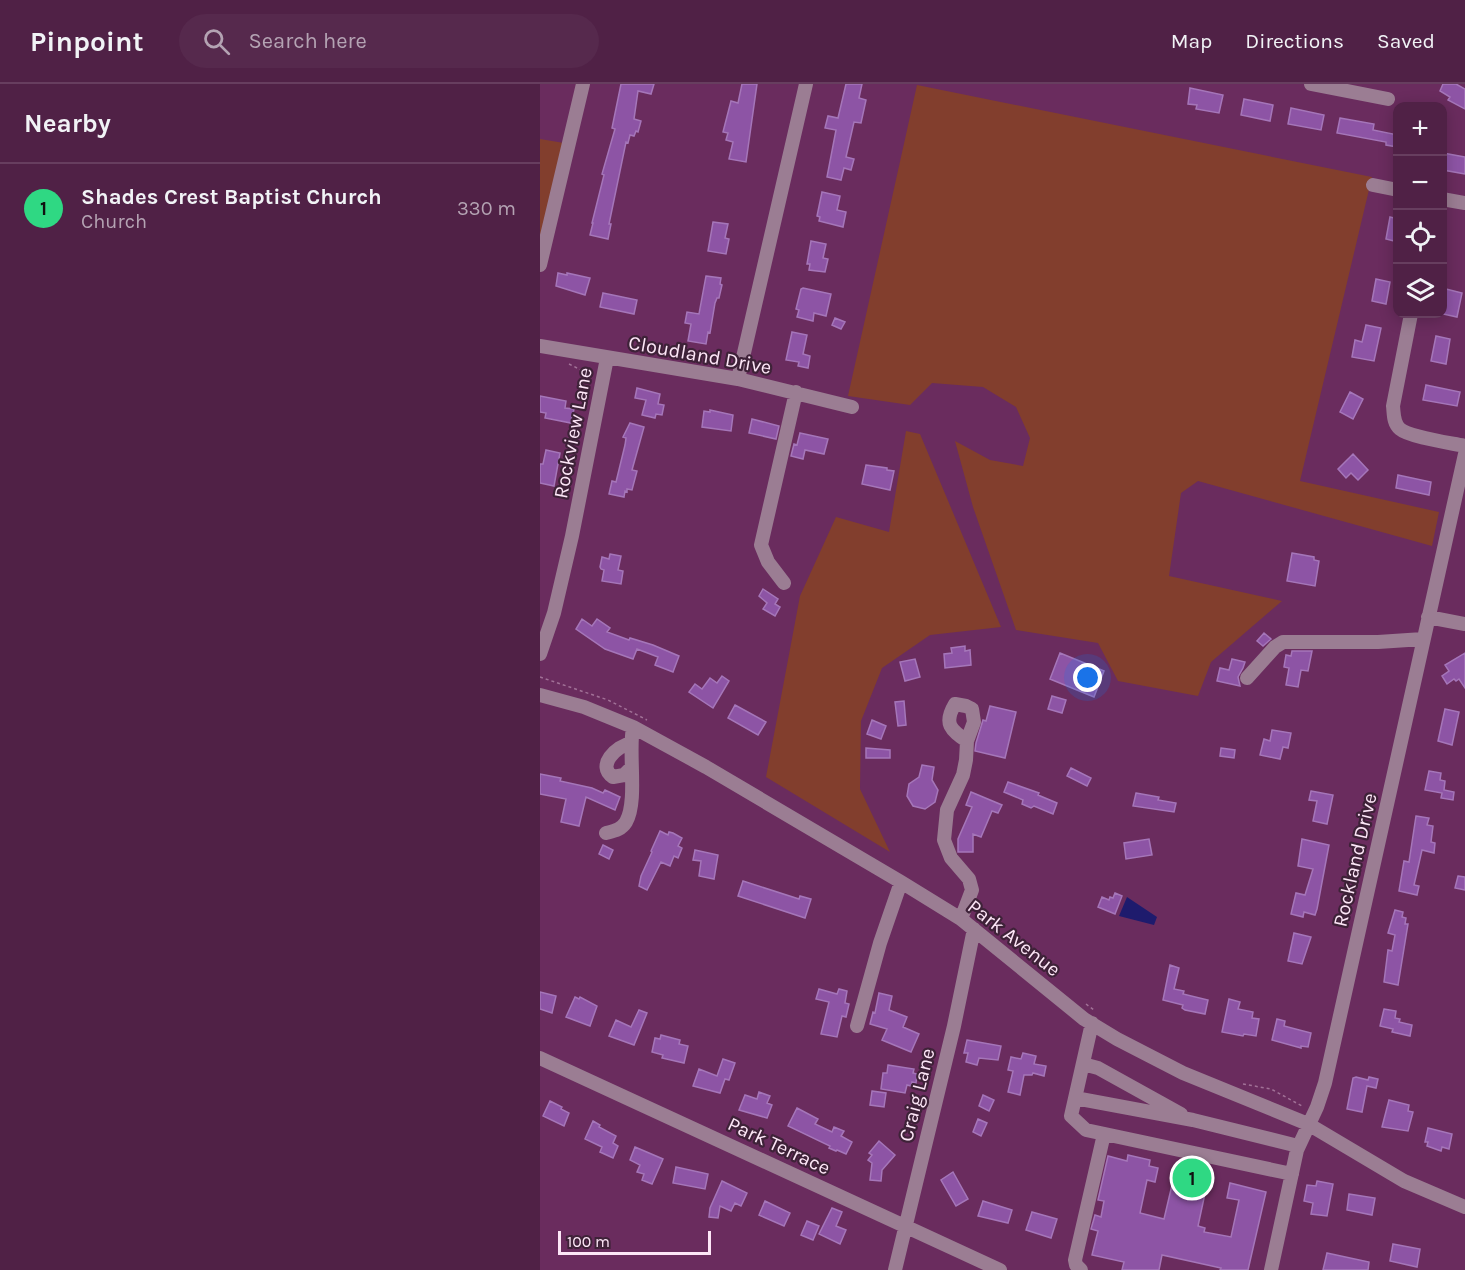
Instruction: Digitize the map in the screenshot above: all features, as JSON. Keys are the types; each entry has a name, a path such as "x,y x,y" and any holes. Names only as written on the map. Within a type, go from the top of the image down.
{"street":[{"path":"540,265 583,84"},
{"path":"738,378 806,84"},
{"path":"1311,84 1388,99"},
{"path":"1373,185 1393,189"},
{"path":"1447,200 1465,203"},
{"path":"1411,318 1394,406 1394,419 1400,428 1409,433 1465,446"},
{"name":"Cloudland Drive","path":"540,346 738,378 852,407"},
{"name":"Rockview Lane","path":"540,654 554,614 572,536 608,358"},
{"path":"784,584 768,562 761,545 796,392"},
{"name":"Rockland Drive","path":"1271,1270 1298,1146 1317,1107 1325,1083 1465,454"},
{"path":"1428,617 1465,624"},
{"path":"1247,678 1282,642 1378,642 1423,639"},
{"name":"Park Avenue","path":"540,695 584,707 633,727 706,766 901,882 961,919 1092,1023 1116,1039 1184,1073 1308,1124 1404,1181 1465,1208"},
{"path":"606,833 616,831 626,823 630,810 633,727"},
{"path":"961,919 972,890 969,879 951,858 944,840 947,810 963,775 967,741"},
{"path":"631,743 618,748 611,755 607,769 608,774 613,777 624,775 631,768"},
{"path":"857,1026 880,943 901,882"},
{"name":"Craig Lane","path":"895,1270 954,1026 974,929"},
{"path":"1092,1023 1071,1116 1086,1130 1292,1174"},
{"name":"Park Terrace","path":"540,1058 1000,1270"},
{"path":"1083,1064 1098,1068 1193,1120"},
{"path":"1075,1098 1193,1120 1298,1146"},
{"path":"1081,1270 1075,1260 1104,1134"}],"path":[{"path":"568,364 581,370 590,380 591,387"}],"shaded area":[{"path":"917,85 1372,177 1300,481 1439,512 1432,546 1198,481 1181,493 1169,576 1282,601 1211,662 1198,696 1118,681 1098,643 1016,630 973,507 955,441 990,460 1023,466 1030,438 1016,407 983,387 932,383 910,405 848,396"},
{"path":"540,139 564,143 540,245"},
{"path":"906,431 920,434 1001,627 930,635 882,668 861,721 860,789 890,852 766,777 800,596 836,517 889,532"},
{"path":"1127,897 1157,917 1154,925 1119,916"}],"building":[{"path":"621,84 654,84 651,94 638,91 634,119 641,121 638,132 636,131 634,136 630,135 628,143 626,142 608,239 590,235 604,175 602,174 615,129 612,128"},
{"path":"742,84 757,84 746,162 729,159 733,142 726,140 728,133 723,132 731,101 738,103"},
{"path":"846,84 862,84 859,98 866,100 861,123 854,122 846,157 854,159 851,170 844,168 841,180 827,177 836,130 825,128 828,116 838,118"},
{"path":"1443,84 1456,84 1465,89 1465,109 1448,100 1450,97 1440,91"},
{"path":"1190,88 1223,95 1219,113 1196,109 1197,105 1188,104"},
{"path":"1244,99 1273,105 1270,121 1241,115"},
{"path":"1291,108 1324,115 1321,130 1288,124"},
{"path":"1340,118 1374,124 1373,130 1393,134 1393,146 1386,145 1386,142 1337,133"},
{"path":"1447,154 1465,157 1465,174 1447,171"},
{"path":"822,192 840,196 837,210 846,212 843,227 819,221 820,217 817,216"},
{"path":"1390,217 1393,218 1393,241 1386,239"},
{"path":"713,222 728,224 725,238 729,239 726,254 708,251"},
{"path":"811,241 826,244 823,258 828,259 825,272 809,270 810,264 807,264"},
{"path":"558,273 590,278 585,295 556,286"},
{"path":"706,276 721,278 720,284 722,285 719,298 715,303 706,344 688,341 691,324 685,323 687,312 699,314"},
{"path":"1376,279 1390,282 1386,304 1372,301"},
{"path":"803,288 831,294 826,316 814,313 813,321 797,317 799,310 796,309"},
{"path":"1447,289 1462,293 1457,317 1447,315"},
{"path":"603,293 637,300 634,314 600,307"},
{"path":"835,318 845,322 841,329 832,325"},
{"path":"1366,325 1381,328 1374,361 1352,357 1355,340 1362,342"},
{"path":"792,332 807,335 803,354 810,356 808,368 798,366 799,362 786,360"},
{"path":"1436,336 1450,339 1446,364 1431,361"},
{"path":"1426,385 1460,392 1457,406 1423,400"},
{"path":"637,388 660,394 658,404 664,405 662,415 656,414 655,418 642,415 646,400 635,398"},
{"path":"1350,392 1363,399 1353,419 1340,412"},
{"path":"540,396 566,401 565,408 574,409 571,423 545,418 546,413 540,412"},
{"path":"710,410 733,415 731,431 702,427 704,411 710,412"},
{"path":"752,419 779,426 776,439 749,433"},
{"path":"630,423 644,427 632,470 637,471 632,490 627,489 624,497 609,494 612,481 616,482 625,445 626,438 623,437"},
{"path":"800,433 828,439 824,454 805,450 803,459 791,456"},
{"path":"546,450 560,453 554,486 540,483 540,464 543,464"},
{"path":"1353,454 1368,470 1358,480 1351,473 1346,478 1338,469"},
{"path":"866,465 894,471 890,490 862,484"},
{"path":"1398,475 1431,482 1429,495 1396,488"},
{"path":"1292,553 1314,557 1314,560 1319,561 1315,586 1287,581"},
{"path":"610,554 621,556 618,570 623,571 621,584 602,581 604,570 600,567 602,557 609,559"},
{"path":"763,589 778,599 775,604 780,607 775,616 763,609 767,603 759,596"},
{"path":"582,619 592,626 597,619 610,628 607,632 653,645 679,656 673,672 655,665 658,657 637,649 633,659 605,649 576,629"},
{"path":"1264,633 1271,639 1263,646 1257,641"},
{"path":"965,646 965,651 970,650 971,665 945,668 944,654 952,653 951,648"},
{"path":"1292,651 1312,651 1308,671 1301,670 1298,687 1286,685 1289,668 1284,667 1286,655 1291,656"},
{"path":"1060,653 1104,671 1094,697 1050,679"},
{"path":"1465,653 1465,688 1459,679 1456,681 1454,679 1447,684 1442,676 1449,671 1445,665"},
{"path":"915,659 920,677 905,681 900,662"},
{"path":"1232,659 1245,662 1238,677 1240,686 1217,681 1220,668 1229,670"},
{"path":"722,676 729,681 713,708 689,692 695,684 702,689 710,678 717,683"},
{"path":"1052,696 1066,700 1062,713 1048,709"},
{"path":"904,701 906,725 898,726 895,702"},
{"path":"735,705 766,722 758,735 728,718"},
{"path":"990,706 1016,712 1005,758 975,751 983,720 986,721"},
{"path":"1445,709 1459,712 1452,745 1438,741"},
{"path":"872,720 886,726 881,739 867,734"},
{"path":"1272,730 1291,733 1288,748 1283,747 1280,759 1260,755 1264,739 1270,741"},
{"path":"866,748 890,750 890,758 866,758"},
{"path":"1221,748 1235,750 1234,758 1220,756"},
{"path":"922,765 934,767 932,780 938,790 935,802 925,809 913,806 907,796 909,784 919,777"},
{"path":"1071,768 1091,778 1087,786 1067,776"},
{"path":"1429,771 1441,773 1440,780 1445,781 1444,790 1454,792 1453,800 1441,798 1442,793 1425,790"},
{"path":"540,774 561,778 560,781 592,788 603,793 605,790 620,797 615,810 586,797 579,826 561,822 566,799 540,794"},
{"path":"1008,782 1039,793 1038,795 1057,803 1053,814 1022,804 1023,800 1004,792"},
{"path":"1311,791 1333,795 1327,824 1313,821 1317,801 1309,800"},
{"path":"971,792 1002,805 998,813 992,811 981,837 973,834 973,852 958,852 958,839 972,807 966,805"},
{"path":"1136,793 1176,803 1174,812 1133,806"},
{"path":"1416,816 1429,818 1427,825 1433,826 1431,842 1435,843 1434,853 1422,850 1414,885 1419,886 1417,895 1399,891 1404,861 1409,862"},
{"path":"660,831 668,835 669,832 673,833 682,838 678,846 682,848 678,858 674,856 670,866 661,862 647,890 639,886 641,876"},
{"path":"1149,839 1152,855 1126,859 1124,843"},
{"path":"1302,839 1329,845 1315,915 1304,912 1303,917 1291,914 1296,893 1305,895 1313,869 1298,866"},
{"path":"603,845 613,850 609,859 599,854"},
{"path":"695,850 718,855 714,879 699,876 701,861 693,860"},
{"path":"1458,876 1465,877 1465,890 1455,888"},
{"path":"743,881 799,899 800,896 811,899 805,918 738,896"},
{"path":"1115,893 1122,896 1115,914 1098,907 1102,897 1109,900"},
{"path":"1395,910 1403,912 1402,917 1406,918 1405,924 1408,924 1398,985 1384,982 1388,950 1392,951 1395,935 1388,933"},
{"path":"1294,933 1311,937 1302,964 1288,961"},
{"path":"1170,965 1179,968 1174,989 1184,991 1183,994 1208,1000 1205,1014 1185,1010 1182,1008 1183,1005 1163,1000"},
{"path":"819,989 837,994 839,989 847,991 845,1003 849,1004 846,1017 842,1016 837,1037 821,1034 829,1002 816,999"},
{"path":"540,992 556,996 552,1013 540,1009"},
{"path":"879,993 892,996 889,1010 907,1017 903,1027 919,1034 911,1052 882,1040 887,1029 870,1024"},
{"path":"575,997 579,999 580,997 597,1006 590,1026 566,1017"},
{"path":"1229,999 1240,1002 1238,1009 1253,1012 1252,1018 1259,1019 1256,1036 1222,1032"},
{"path":"1384,1009 1396,1011 1395,1018 1400,1019 1399,1022 1412,1025 1410,1036 1392,1032 1393,1029 1380,1026"},
{"path":"639,1010 647,1013 634,1045 609,1036 616,1020 631,1027"},
{"path":"1277,1019 1285,1021 1284,1026 1311,1033 1308,1047 1301,1046 1301,1048 1272,1040"},
{"path":"661,1035 680,1040 679,1044 688,1046 684,1063 662,1058 663,1055 652,1052 655,1038 660,1039"},
{"path":"967,1040 1001,1046 998,1060 979,1058 977,1065 966,1062 968,1053 964,1053"},
{"path":"1023,1053 1036,1056 1034,1064 1046,1066 1044,1076 1033,1073 1024,1075 1020,1095 1008,1092 1013,1071 1008,1070 1011,1057 1021,1059"},
{"path":"723,1059 735,1063 729,1080 725,1079 720,1093 693,1086 699,1069 717,1076"},
{"path":"888,1065 914,1069 913,1073 917,1074 916,1083 912,1082 911,1086 907,1085 905,1093 881,1089 883,1073 887,1073"},
{"path":"1369,1077 1378,1079 1376,1088 1367,1086 1362,1112 1347,1109 1353,1078 1368,1080"},
{"path":"872,1091 886,1093 884,1107 870,1105"},
{"path":"759,1092 770,1096 767,1103 772,1105 767,1118 739,1110 745,1095 757,1099"},
{"path":"983,1095 994,1100 989,1111 979,1106"},
{"path":"1389,1100 1409,1105 1408,1111 1413,1112 1408,1131 1382,1127"},
{"path":"550,1101 569,1113 564,1126 543,1116"},
{"path":"797,1108 818,1119 815,1124 832,1132 834,1127 844,1131 841,1136 852,1142 846,1154 829,1148 830,1146 788,1126"},
{"path":"978,1119 987,1123 981,1136 973,1132"},
{"path":"593,1121 616,1136 613,1143 618,1146 613,1158 600,1152 602,1147 585,1139"},
{"path":"1428,1128 1452,1134 1449,1149 1442,1147 1441,1151 1427,1146 1428,1142 1425,1142"},
{"path":"879,1141 895,1155 882,1170 881,1181 870,1180 872,1163 868,1160 872,1155 869,1153"},
{"path":"635,1147 663,1159 652,1184 642,1180 644,1174 637,1172 640,1165 630,1160"},
{"path":"1128,1155 1150,1160 1149,1166 1158,1168 1155,1182 1147,1180 1140,1213 1164,1219 1176,1168 1211,1176 1209,1185 1207,1184 1198,1226 1205,1228 1204,1232 1231,1237 1239,1200 1227,1198 1230,1183 1266,1192 1248,1270 1220,1270 1221,1268 1162,1255 1159,1270 1122,1270 1124,1262 1092,1255 1098,1231 1091,1229 1095,1215 1101,1217 1104,1201 1098,1200 1108,1156 1127,1161"},
{"path":"676,1167 708,1174 705,1189 673,1183"},
{"path":"953,1172 968,1199 956,1206 941,1180"},
{"path":"722,1181 747,1193 741,1206 735,1203 731,1211 720,1206 718,1218 709,1217 710,1208"},
{"path":"1317,1181 1333,1184 1327,1216 1311,1214 1313,1203 1304,1201 1307,1185 1316,1186"},
{"path":"1349,1194 1375,1198 1372,1215 1347,1210"},
{"path":"765,1201 790,1213 784,1226 759,1215"},
{"path":"983,1201 1012,1210 1008,1223 978,1216"},
{"path":"832,1208 842,1212 836,1226 846,1230 840,1244 819,1234"},
{"path":"1032,1212 1057,1219 1051,1238 1026,1230"},
{"path":"807,1221 819,1226 813,1240 801,1235"},
{"path":"1393,1244 1420,1249 1417,1267 1390,1261"},
{"path":"1327,1253 1369,1262 1368,1270 1323,1270"}],"place":[{"name":"Shades Crest Baptist Church","path":"1192,1178"}]}
